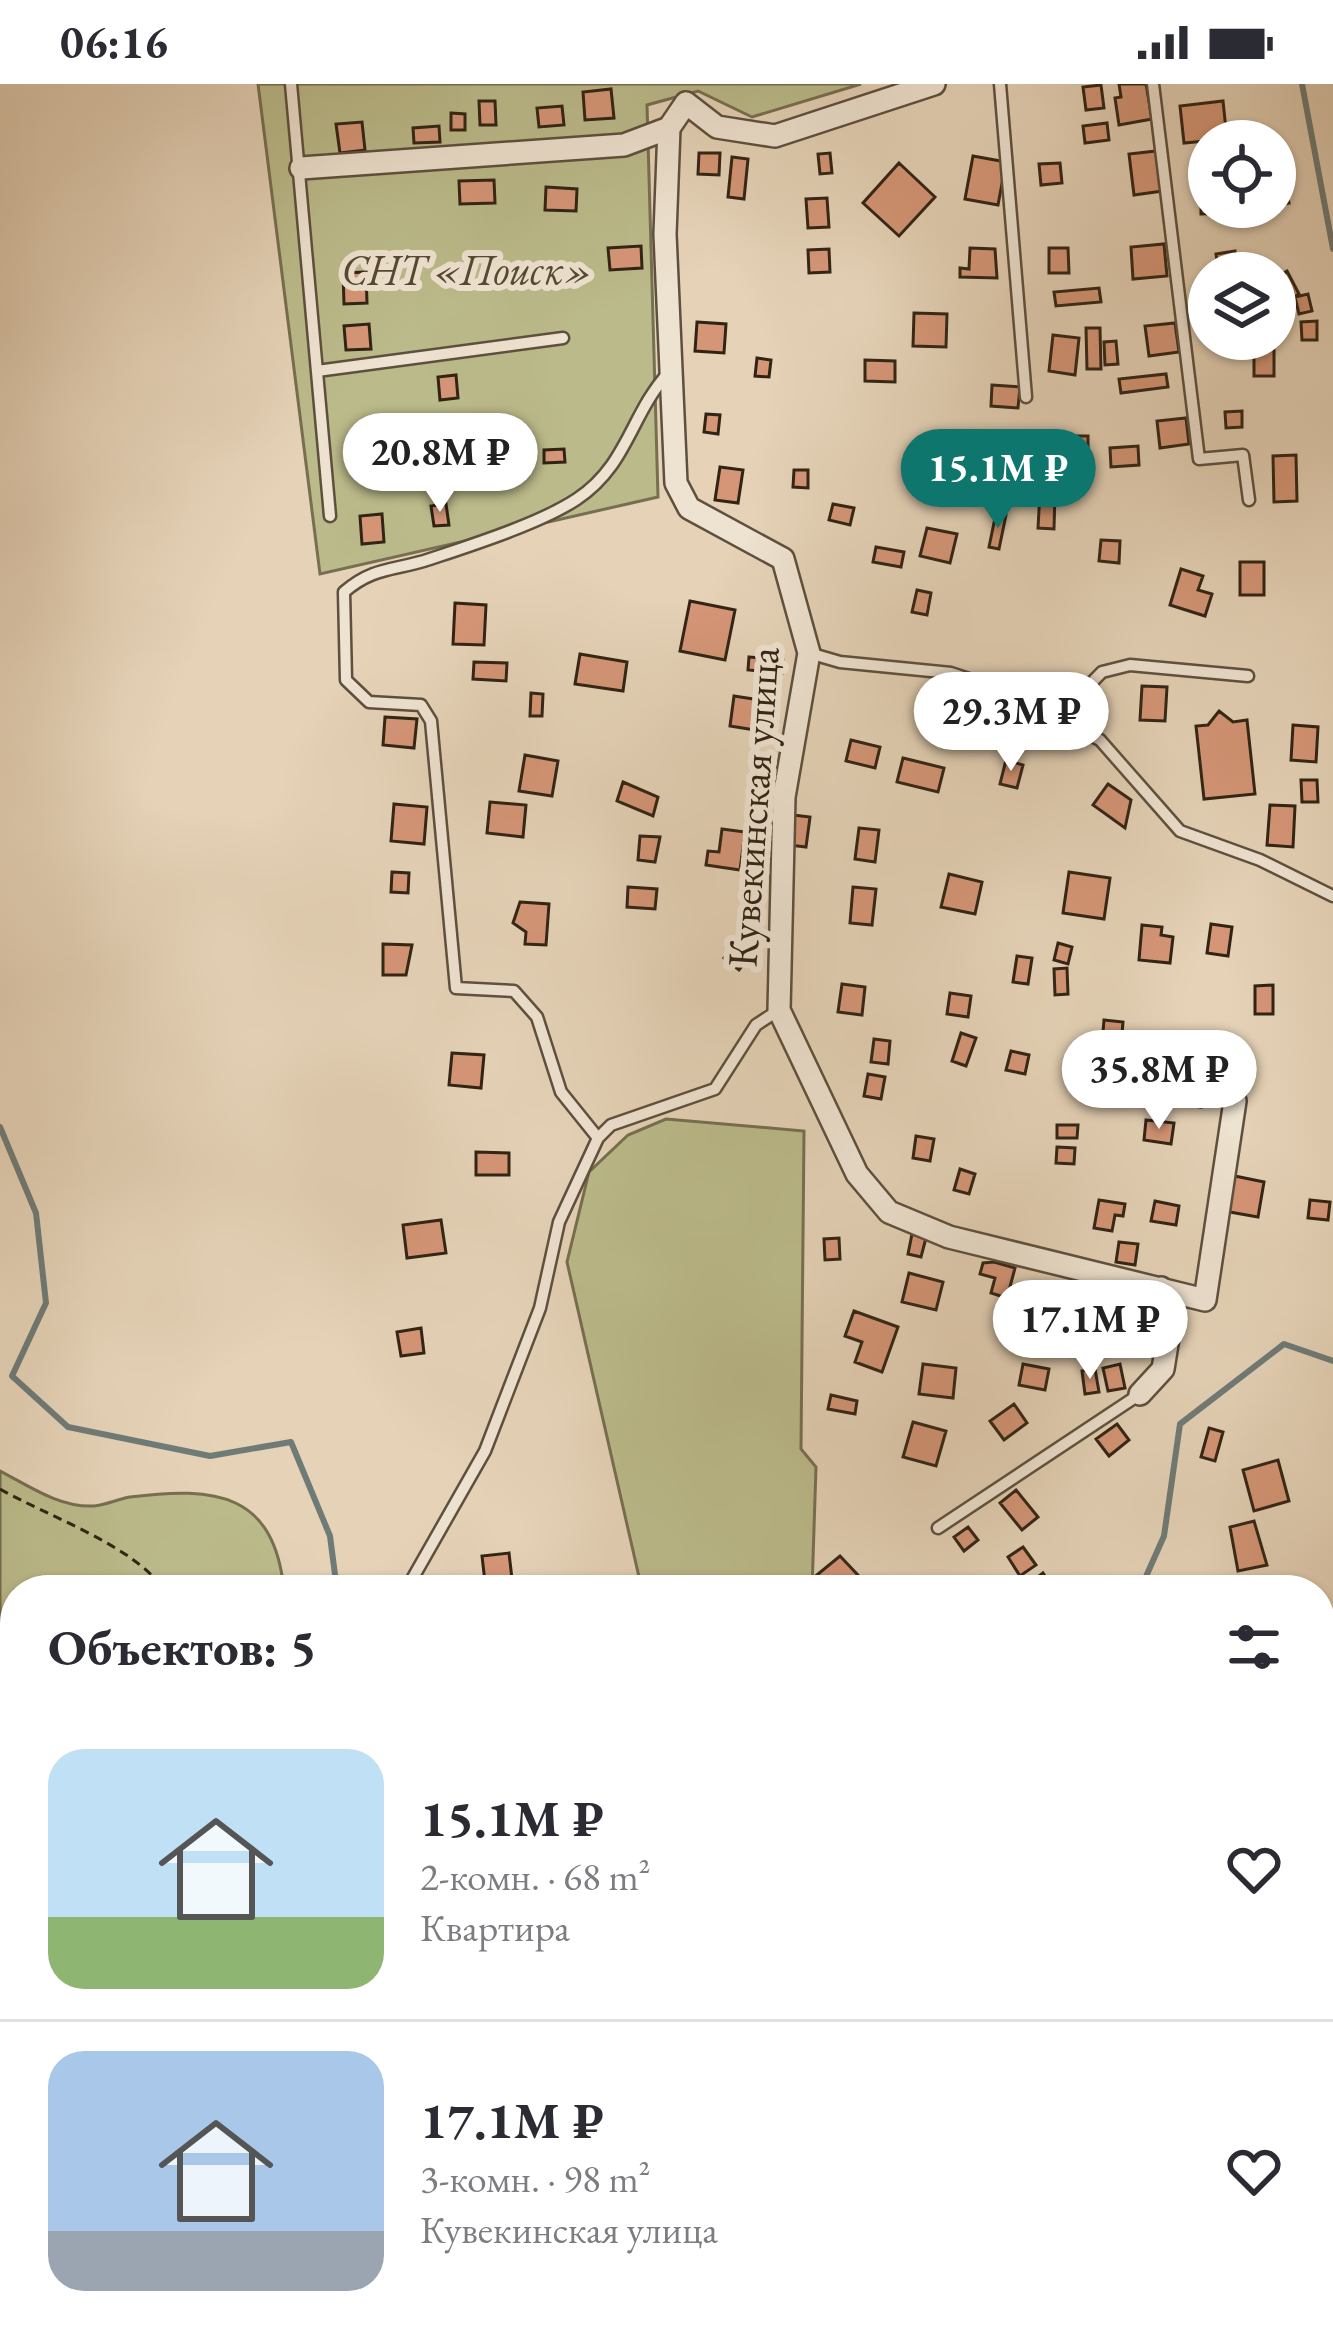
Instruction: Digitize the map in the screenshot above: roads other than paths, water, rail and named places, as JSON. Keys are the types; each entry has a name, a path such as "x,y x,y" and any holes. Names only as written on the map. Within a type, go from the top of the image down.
{"street":[{"path":"301,168 624,146 668,128 684,93 717,127 775,136 934,84"},
{"name":"Кувекинская улица","path":"668,128 665,234 676,483 689,508 783,559 809,652 784,797 778,1010 857,1174 889,1212 949,1237 1205,1300 1235,1101"},
{"path":"1140,1394 1162,1369 1173,1307 1161,1288"}],"lane":[{"path":"291,84 330,516"},
{"path":"1000,84 1026,397"},
{"path":"1153,84 1199,459 1243,455 1250,500"},
{"path":"317,371 563,338"},
{"path":"598,1138 561,1092 537,1017 514,991 456,988 431,721 421,705 369,702 346,680 344,592 366,573 426,561 574,501 614,470 651,392 671,370"},
{"path":"809,652 840,662 951,673 1002,690 1100,740 1180,831 1260,860 1333,896"},
{"path":"1058,718 1102,673 1130,665 1247,676"},
{"path":"415,1575 485,1451 540,1308 559,1222 598,1138 611,1125 715,1089 756,1025 778,1010"},
{"path":"938,1528 1140,1394"}],"waterway":[{"path":"1302,84 1333,249"},
{"path":"0,1127 36,1213 46,1303 12,1376 68,1427 210,1456 291,1442 330,1536 335,1575"},
{"path":"1147,1575 1164,1536 1180,1424 1284,1344 1333,1361"}],"park label":[{"name":"СНТ «Поиск»","path":"467,269"}]}
